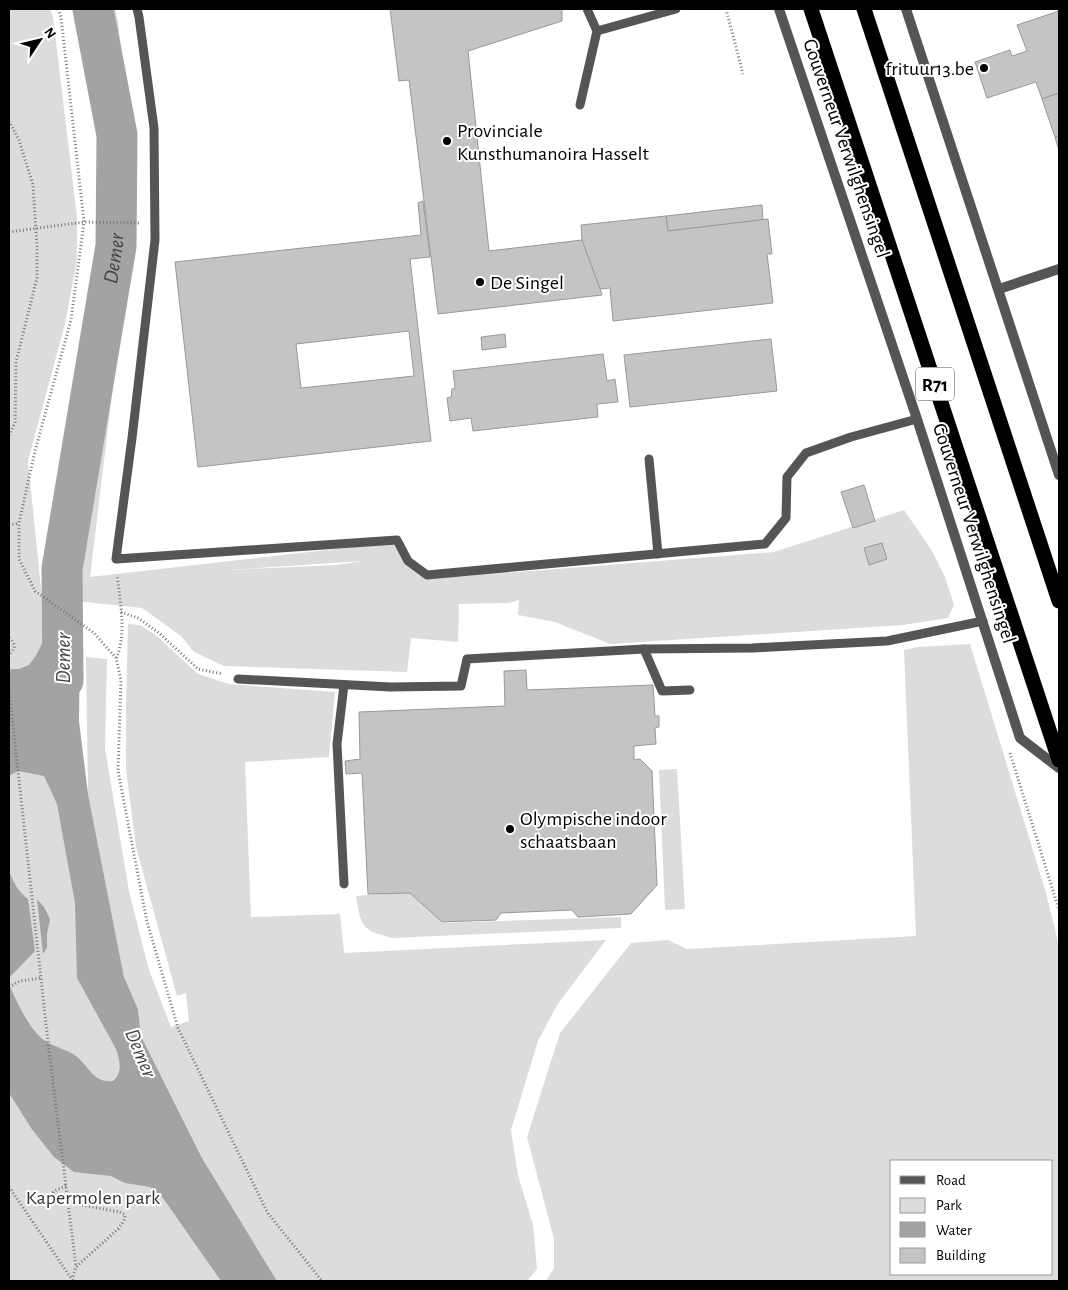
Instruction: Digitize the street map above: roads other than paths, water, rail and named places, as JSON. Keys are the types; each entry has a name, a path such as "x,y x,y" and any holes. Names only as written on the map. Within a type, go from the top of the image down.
{"highway":[{"name":"Gouverneur Verwilghensingel","path":"811,9 1059,760"},
{"name":"R71","path":"864,9 1059,601"}],"street":[{"name":"Gouverneur Verwilghensingel","path":"779,9 917,419 1020,738 1059,768"},
{"path":"906,9 1058,468"},
{"path":"999,289 1059,270"}],"lane":[{"path":"137,9 154,128 156,240 116,559 397,540 408,561 427,576 765,544 786,518 787,477 806,453 852,436 917,419"},
{"path":"580,105 597,31 587,9"},
{"path":"597,31 676,9"},
{"path":"649,459 658,554"},
{"path":"238,679 390,687 461,686 467,659 644,649 752,648 888,642 983,621"},
{"path":"644,649 662,691 690,690"},
{"path":"344,685 337,744 344,884"}],"water":[{"path":"50,614 80,635 79,721 88,794 124,977 138,1009 141,1036 202,1158 277,1281 221,1281 163,1198 150,1187 125,1183 111,1176 74,1172 54,1157 31,1128 9,1093 9,984 29,1023 44,1040 76,1056 101,1080 113,1081 118,1074 120,1066 116,1049 77,978 75,903 57,804 44,776 18,771 9,776 9,669 19,669 29,665 35,657 51,627"},
{"path":"9,871 19,890 28,899 35,951 9,978"},
{"path":"37,899 44,907 50,919 47,948 43,954"}],"waterway":[{"name":"Demer","path":"63,680 62,569 116,246 117,135 93,9"}],"place":[{"name":"frituur13.be","path":"984,68"},
{"name":"Provinciale Kunsthumanoira Hasselt","path":"447,141"},
{"name":"De Singel","path":"480,282"},
{"name":"Olympische indoor schaatsbaan","path":"510,829"}],"park label":[{"name":"Kapermolen park","path":"93,1197"}]}
